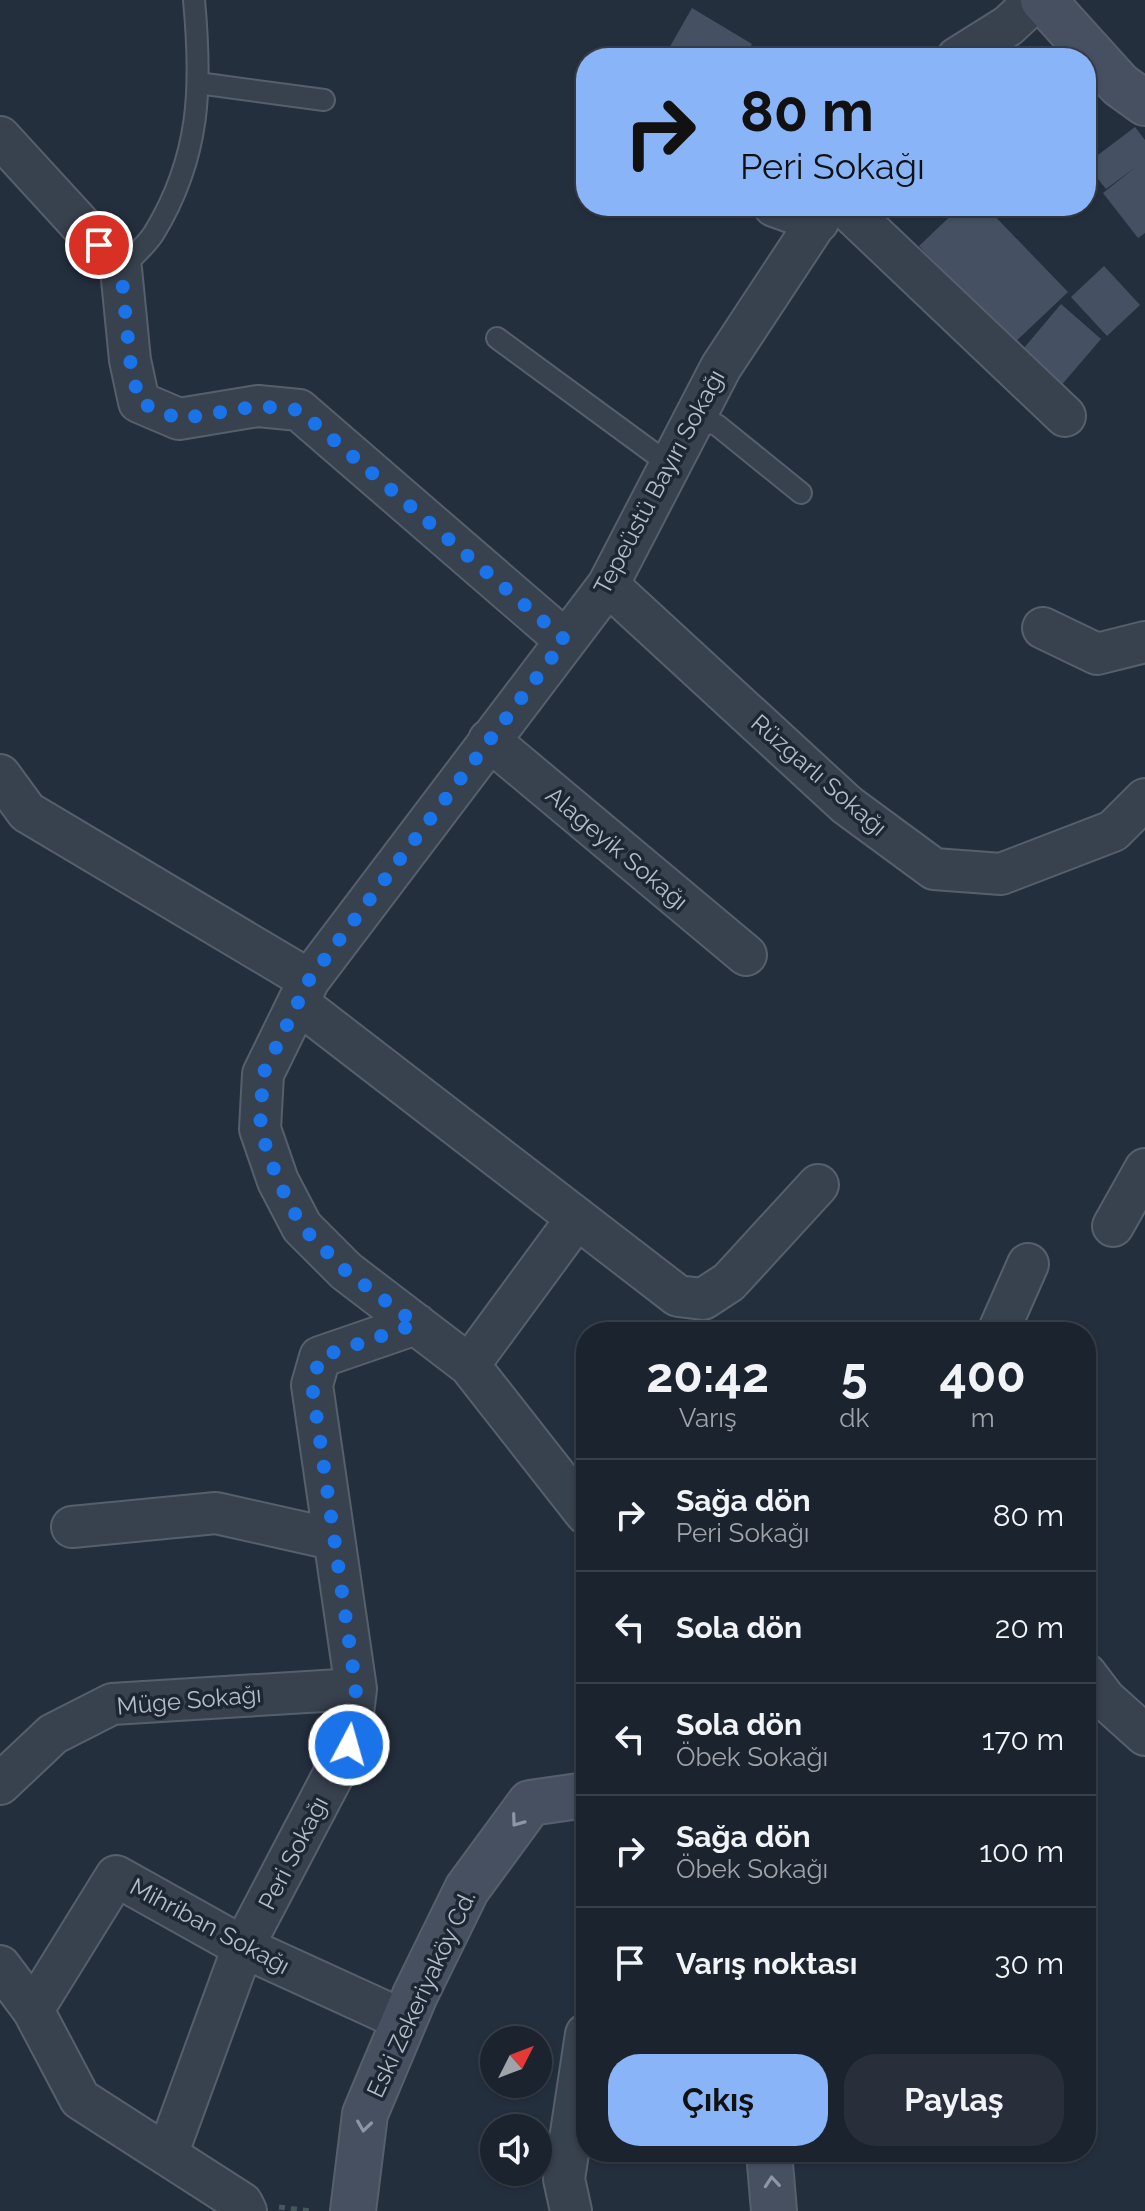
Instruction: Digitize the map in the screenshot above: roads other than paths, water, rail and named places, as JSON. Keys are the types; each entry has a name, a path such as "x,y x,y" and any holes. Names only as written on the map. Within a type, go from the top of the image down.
{"street":[{"path":"973,48 1008,26 1036,0"},
{"path":"1043,0 1086,48"},
{"path":"1096,59 1120,85 1145,103"},
{"path":"0,137 121,269 130,360 139,402 179,419 258,406 299,410 565,640"},
{"name":"Tepeüstü Bayırı Sokağı","path":"576,1501 469,1365 346,1271 302,1227 278,1181 260,1129 263,1074 304,991 608,585 721,367 827,216"},
{"path":"836,216 1065,416"},
{"name":"Rüzgarlı Sokağı","path":"608,585 847,805 934,869 1001,874 1113,831 1145,799"},
{"path":"1043,628 1097,654 1145,642"},
{"name":"Alageyik Sokağı","path":"489,740 746,955"},
{"path":"0,775 14,823 304,991 577,1218 678,1296 703,1299 729,1282 818,1185"},
{"path":"1113,1226 1145,1169"},
{"path":"469,1365 577,1218"},
{"path":"1002,1322 1028,1264"},
{"name":"Peri Sokağı","path":"167,2155 243,1947 349,1745 356,1689 312,1385 320,1357 416,1324"},
{"path":"72,1527 216,1513 332,1539"},
{"path":"1096,1687 1145,1735"},
{"name":"Müge Sokağı","path":"0,1784 53,1734 112,1704 356,1689"},
{"name":"Eski Zekeriyaköy Cd.","path":"353,2211 365,2114 467,1889 530,1803 576,1796"},
{"name":"Mihriban Sokağı","path":"33,2010 116,1876 243,1947 405,2021"},
{"path":"0,1966 33,2010 80,2099 242,2203 246,2211"},
{"path":"571,2211 564,2179 576,2100"},
{"path":"770,2162 774,2211"}],"lane":[{"path":"121,269 153,235 189,164 200,65 194,0"},
{"path":"198,83 324,100"},
{"path":"497,338 670,465"},
{"path":"694,419 717,425 801,493"}]}
